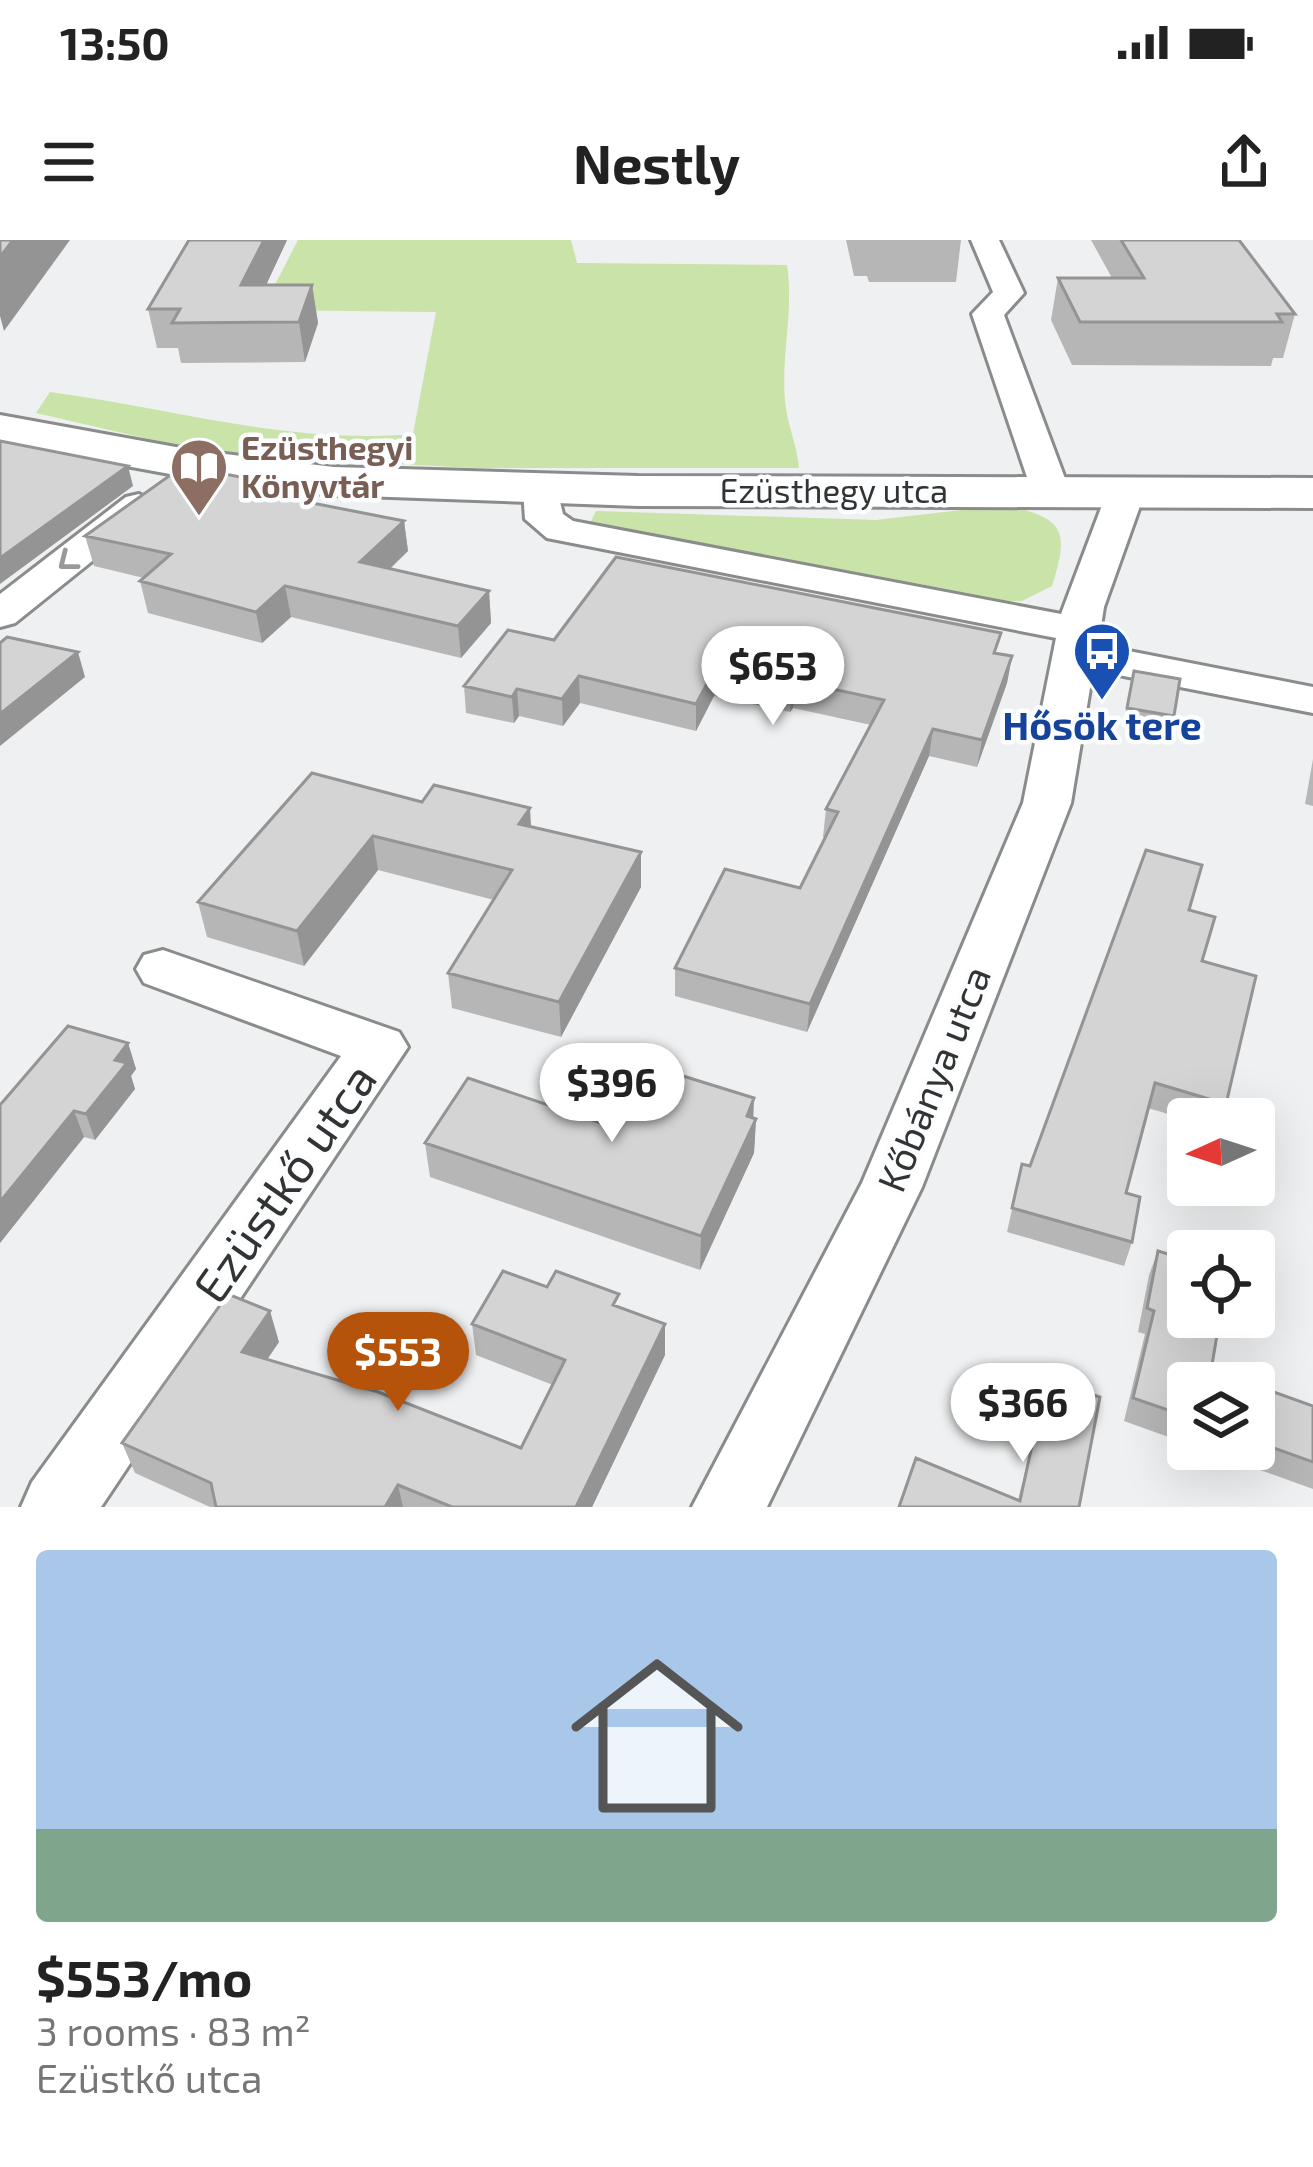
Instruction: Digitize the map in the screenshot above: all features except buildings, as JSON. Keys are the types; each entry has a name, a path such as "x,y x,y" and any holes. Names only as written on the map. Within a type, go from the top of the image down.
{"street":[{"path":"985,240 1009,293 988,314 1051,492"},
{"name":"Ezüsthegy utca","path":"0,429 192,464 334,481 542,489 1313,493"},
{"path":"0,614 192,464"},
{"name":"Ezüsthegy utca","path":"542,489 544,519 561,530 1079,642"},
{"path":"1126,492 1079,642 1313,700"},
{"name":"Kőbánya utca","path":"729,1507 892,1187 1047,803 1079,642"},
{"name":"Ezüstkő utca","path":"58,1507 380,1047 163,969"}],"green space":[{"path":"298,240 571,240 577,263 787,265 785,401 799,468 475,468 356,462 196,450 36,413 50,392 276,430 413,434 436,312 262,310"},
{"path":"1004,505 1050,521 1061,539 1052,586 1022,601 982,602 588,527 596,511 876,520"}],"place":[{"name":"Ezüsthegyi Könyvtár","path":"199,518"},
{"name":"Hősök tere","path":"1102,702"}]}
